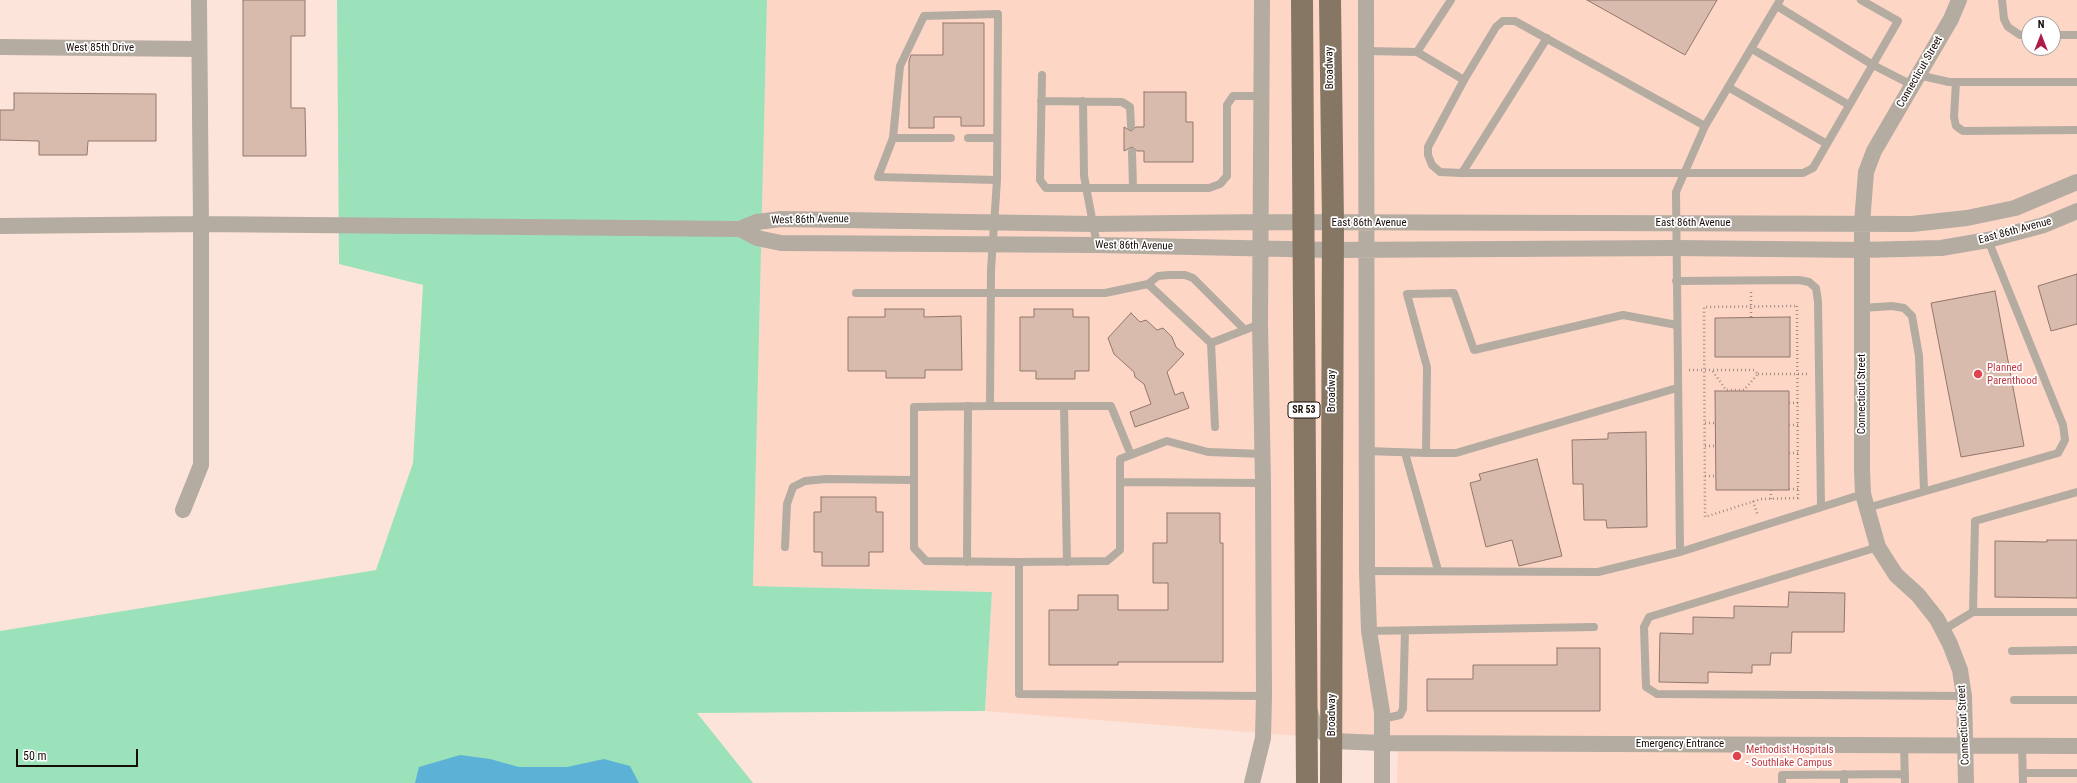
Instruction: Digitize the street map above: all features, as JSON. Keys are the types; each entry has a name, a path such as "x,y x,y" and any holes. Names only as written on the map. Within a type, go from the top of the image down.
{"main road":[{"name":"SR 53","path":"1302,0 1307,783"},
{"name":"Broadway","path":"1330,0 1333,223 1331,783"}],"street":[{"path":"183,510 201,465 199,0"},
{"path":"1252,783 1263,738 1264,696 1263,454 1260,324 1262,222 1262,0"},
{"path":"1366,0 1367,571 1369,631 1382,719 1382,783"},
{"name":"Connecticut Street","path":"1959,0 1951,19 1871,158 1866,172 1862,223 1862,308 1865,501 1878,547 1896,575 1918,595 1938,619 1960,670 1964,696 1966,783"},
{"name":"West 85th Drive","path":"0,47 199,49"},
{"name":"East 86th Avenue","path":"1303,222 1912,224 1967,218 2015,208 2077,182"},
{"name":"East 86th Avenue","path":"1303,249 1676,248 1862,250 1941,248 1988,240 2044,225 2077,211"},
{"name":"West 86th Avenue","path":"740,230 756,222 781,219 994,221 1093,224 1303,222"},
{"path":"0,226 201,224 740,230"},
{"name":"West 86th Avenue","path":"740,230 756,238 781,243 1097,245 1303,249"},
{"path":"1306,701 1314,722 1332,741"},
{"name":"Emergency Entrance","path":"1332,741 1382,743 1904,744 2077,746"}],"lane":[{"path":"1417,52 1451,0"},
{"path":"1705,126 1515,21 1503,21 1496,28 1464,80 1428,147 1428,155 1432,165 1440,172 1803,174 1813,168 1898,21 1861,0"},
{"path":"2002,0 2004,19 2008,27 2021,34"},
{"path":"1680,552 1676,325 1676,192 1705,126 1779,3 1873,64 1915,80 1956,82 2077,82"},
{"path":"990,406 991,293 997,180 998,14 924,16 900,66 893,138 878,177 997,180"},
{"path":"2061,34 2077,34"},
{"path":"1462,173 1547,38"},
{"path":"1752,49 1849,105"},
{"path":"1366,51 1417,52 1464,80"},
{"path":"1042,75 1040,180 1046,188 1209,188 1220,184 1227,176 1227,104 1233,96 1261,96"},
{"path":"1956,82 1954,117 1956,126 1963,131 2077,130"},
{"path":"1728,87 1827,144"},
{"path":"1041,101 1122,102 1130,107 1131,126"},
{"path":"1083,101 1086,188 1097,245"},
{"path":"893,138 951,138"},
{"path":"968,138 997,138"},
{"path":"1132,152 1133,188"},
{"path":"1367,571 1438,570 1598,572 1680,552 1821,507 1924,491 2058,453 2065,440 2063,426 1988,240"},
{"path":"856,293 1105,293 1148,284 1158,276 1185,275 1193,278 1245,330"},
{"path":"1676,281 1799,280 1808,282 1816,288 1818,301 1821,507"},
{"path":"1148,284 1211,343 1215,427"},
{"path":"1426,453 1427,367 1407,294 1454,293 1474,350 1623,315 1676,325"},
{"path":"1862,308 1892,306 1904,308 1912,316 1919,356 1924,491"},
{"path":"1211,343 1260,324"},
{"path":"1366,451 1456,453 1677,388"},
{"path":"967,562 968,406"},
{"path":"1064,406 1067,562"},
{"path":"1131,455 1111,406 914,407 914,548 926,561 1107,561 1120,550 1120,459 1131,455 1167,441 1208,452 1263,454"},
{"path":"1405,453 1438,570"},
{"path":"785,547 787,504 793,487 804,482 826,479 914,480"},
{"path":"1120,482 1263,483"},
{"path":"1973,612 1975,522 2077,492"},
{"path":"1878,547 1649,617 1644,627 1646,687 1657,694 1964,696"},
{"path":"1018,562 1018,694 1264,696"},
{"path":"1943,630 1973,612 2077,612"},
{"path":"1369,631 1594,628"},
{"path":"1382,719 1400,715 1403,709 1405,631"},
{"path":"2012,651 2077,650"},
{"path":"2014,700 2077,700"},
{"path":"1904,744 1905,783"},
{"path":"2022,745 2023,783"},
{"path":"2022,773 2077,773"},
{"path":"1844,774 1844,783"},
{"path":"1782,783 1782,775 1905,774"}],"path":[{"path":"1704,306 1797,306 1798,498 1761,499 1705,517 1704,370 1704,306"},
{"path":"1751,306 1751,317"},
{"path":"1704,370 1754,370 1758,374 1798,374"},
{"path":"1712,370 1726,390 1744,390 1758,374"},
{"path":"1789,402 1798,402"},
{"path":"1705,423 1716,423"},
{"path":"1789,425 1798,425"},
{"path":"1705,446 1716,446"},
{"path":"1789,452 1798,452"},
{"path":"1705,476 1716,476"},
{"path":"1789,489 1798,489"},
{"path":"1771,490 1771,499"}],"shaded area":[{"path":"767,0 2077,0 2077,783 1397,783 1398,744 985,711 992,592 753,586"}],"green space":[{"path":"337,0 767,0 753,586 992,592 985,711 697,713 753,783 0,783 0,631 376,570 413,463 423,285 339,264"}],"water":[{"path":"460,755 490,759 519,767 567,767 604,759 630,766 639,783 415,783 419,767"}],"building":[{"path":"243,0 305,0 305,36 291,36 291,108 305,108 306,156 243,156"},
{"path":"1587,0 1717,0 1685,55"},
{"path":"943,23 984,23 984,126 961,126 961,117 934,117 934,128 909,128 909,61 911,55 943,55"},
{"path":"1144,92 1186,92 1186,122 1193,122 1193,162 1144,162 1144,151 1137,151 1132,147 1124,151 1124,127 1131,131 1136,127 1144,127"},
{"path":"14,93 156,94 156,141 88,141 87,155 39,155 39,141 0,140 0,110 14,110"},
{"path":"2077,274 2077,324 2051,331 2038,286"},
{"name":"Planned Parenthood","path":"1995,291 2024,446 1961,457 1931,303"},
{"path":"885,309 924,309 924,317 961,316 962,370 925,370 925,378 886,378 886,371 848,371 848,317 885,317"},
{"path":"1034,309 1073,309 1073,317 1089,317 1089,371 1075,371 1075,379 1036,379 1036,371 1020,371 1020,317 1034,317"},
{"path":"1131,313 1140,322 1146,320 1157,330 1163,328 1172,337 1176,347 1184,354 1167,372 1175,395 1183,392 1189,408 1135,427 1130,412 1151,404 1144,384 1135,377 1134,372 1114,354 1108,338"},
{"path":"1790,317 1790,357 1715,357 1715,318"},
{"path":"1715,391 1789,391 1789,490 1716,490"},
{"path":"1646,432 1647,527 1607,528 1606,520 1584,520 1583,484 1573,484 1572,440 1608,439 1608,433"},
{"path":"1537,459 1562,556 1519,566 1512,540 1486,547 1470,483 1481,480 1479,474"},
{"path":"821,497 876,497 876,512 883,512 883,552 869,552 869,566 822,566 822,552 814,552 814,512 821,512"},
{"path":"1167,513 1220,513 1220,543 1223,543 1223,662 1118,662 1118,665 1049,665 1049,610 1078,610 1078,595 1118,595 1118,610 1168,610 1168,583 1153,583 1153,543 1167,543"},
{"path":"2047,540 2077,540 2077,598 1995,597 1995,541 2047,542"},
{"path":"1789,592 1845,593 1844,632 1792,632 1791,653 1771,653 1770,665 1752,665 1752,673 1708,672 1708,683 1659,682 1660,633 1693,634 1693,617 1734,618 1734,606 1788,607"},
{"path":"1557,648 1600,648 1600,711 1427,711 1427,679 1473,679 1473,665 1557,665"}],"place":[{"name":"Planned Parenthood","path":"1978,374"},
{"name":"Methodist Hospitals - Southlake Campus","path":"1737,756"}]}
